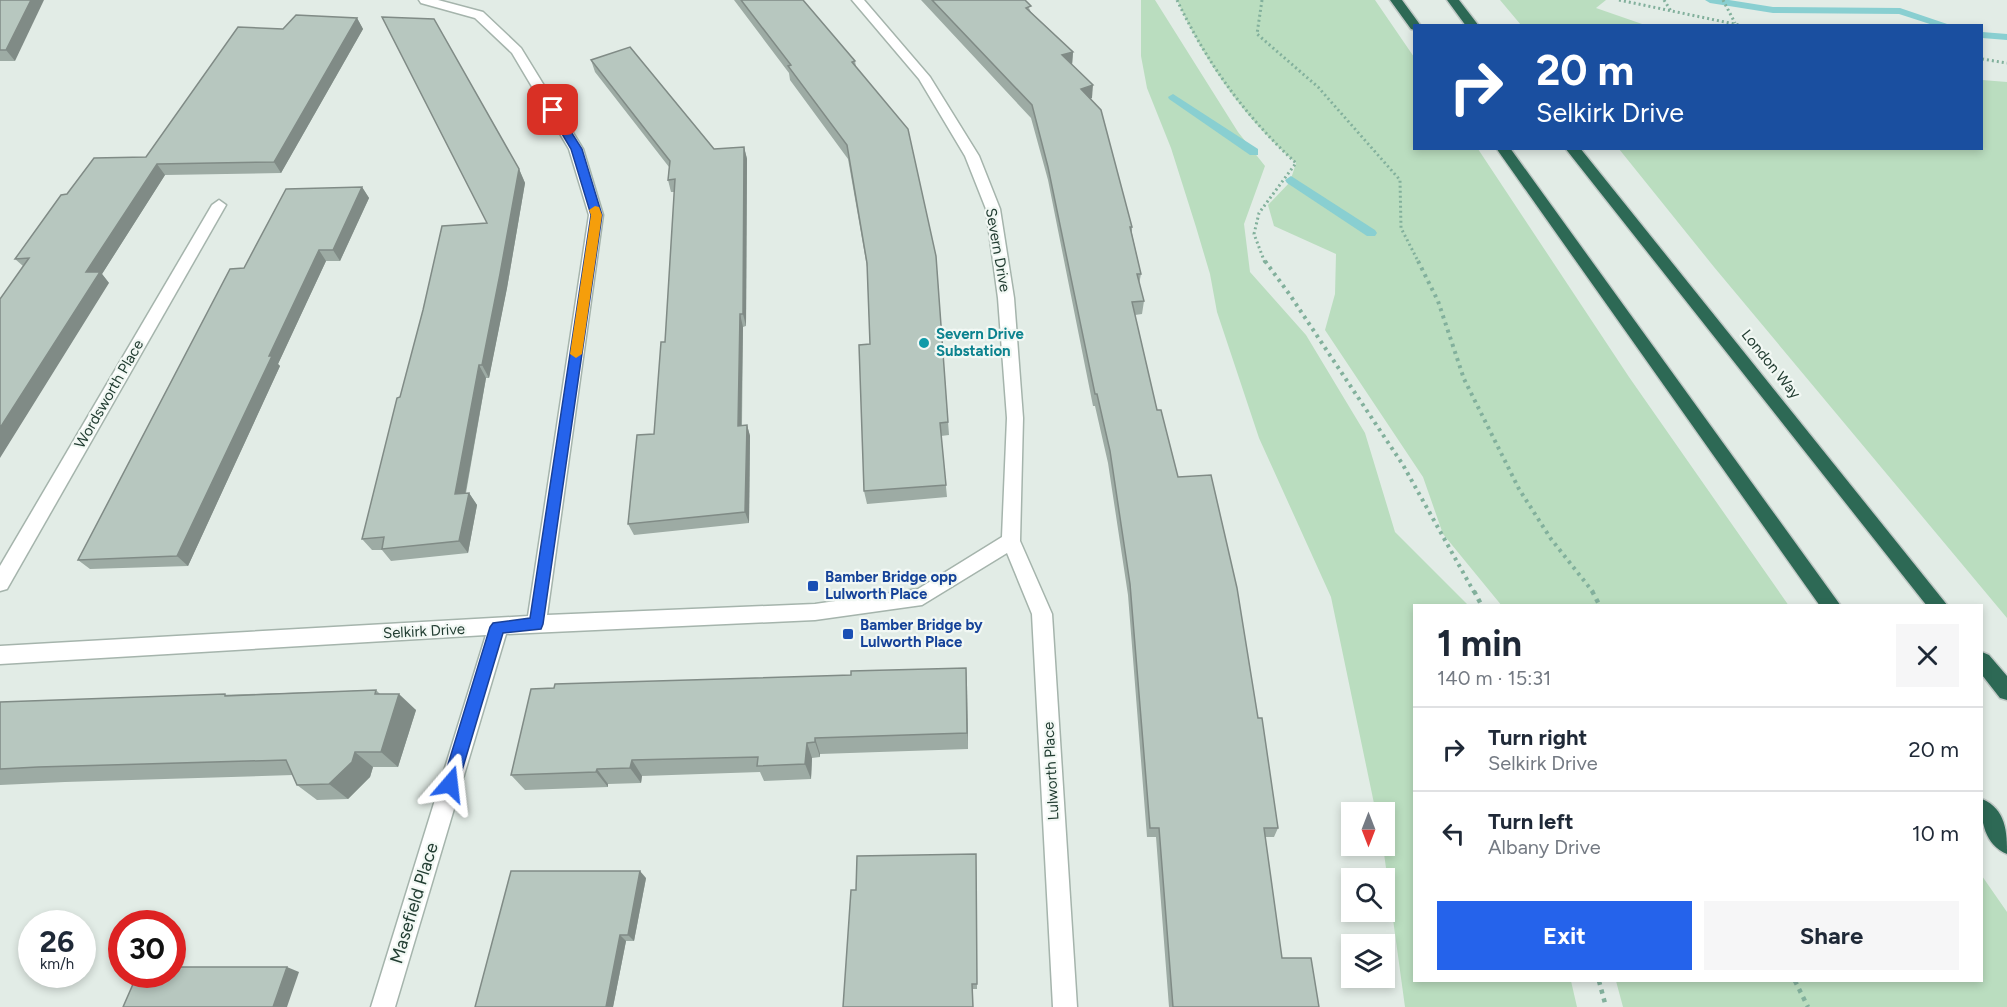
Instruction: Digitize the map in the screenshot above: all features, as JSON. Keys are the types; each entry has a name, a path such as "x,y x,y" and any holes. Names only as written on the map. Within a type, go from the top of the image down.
{"highway":[{"path":"1396,0 1414,24"},
{"path":"1453,0 1471,24"},
{"path":"1504,150 1830,604"},
{"name":"London Way","path":"1574,150 1936,604"},
{"path":"1983,662 2007,692"},
{"path":"1983,811 2007,843"}],"street":[{"path":"425,0 478,15 517,51 576,149 596,215 536,624"},
{"name":"Severn Drive","path":"858,0 924,77 972,156 993,209 1006,297 1015,418 1011,541"},
{"name":"Wordsworth Place","path":"0,583 219,205"},
{"name":"Selkirk Drive","path":"0,655 536,624 816,612 921,597 1011,541"},
{"name":"Lulworth Place","path":"1011,541 1042,614 1065,1007"},
{"name":"Masefield Place","path":"382,1007 498,627"}],"path":[{"path":"1178,0 1190,29 1224,83 1274,144 1296,163 1259,213 1254,234 1266,265 1290,294 1403,465 1481,604"},
{"path":"1262,0 1257,34 1318,87 1400,180 1401,228 1438,301 1464,379 1520,489 1551,538 1595,595 1599,604"},
{"path":"1619,0 1735,24"},
{"path":"1664,0 1671,12"},
{"path":"1723,0 1735,24"},
{"path":"1983,59 2007,63"},
{"path":"1599,982 1606,1007"},
{"path":"1796,982 1808,1007"}],"green space":[{"path":"1141,0 1155,0 1238,132 1265,166 1244,224 1250,272 1306,335 1365,433 1395,532 1467,604 1413,604 1413,982 1571,982 1577,1007 1405,1007 1393,922 1395,868 1386,868 1384,856 1395,856 1395,802 1374,802 1331,597 1259,438 1217,312 1210,274 1171,148 1147,88 1141,56"},
{"path":"1177,0 1375,0 1413,56 1413,150 1479,150 1629,377 1788,604 1500,604 1443,534 1423,477 1325,330 1335,294 1336,254 1274,226 1268,205 1290,182 1296,163 1277,146 1243,108 1213,67"},
{"path":"1500,0 1606,0 1596,8 1642,24 1520,24"},
{"path":"1983,80 2007,82 2007,618 1714,267 1620,150 1983,150"},
{"path":"1983,877 2007,912 2007,1007 1623,1007 1616,982 1983,982"}],"building":[{"path":"0,0 31,0 6,50 0,50"},
{"path":"741,0 803,0 855,61 852,62 908,129 936,256 948,422 940,423 946,485 864,491 859,345 870,344 867,263 847,145 788,66 791,65"},
{"path":"932,0 1025,0 1031,6 1026,8 1073,52 1062,55 1093,85 1081,89 1101,110 1132,227 1130,227 1141,274 1137,274 1144,301 1132,302 1157,410 1161,410 1178,477 1211,475 1237,588 1258,718 1262,718 1278,828 1264,828 1282,958 1311,958 1319,1007 1173,1007 1159,828 1150,828 1130,584 1110,451 1097,394 1095,394 1048,167 1032,105"},
{"path":"296,15 357,18 274,162 157,164 86,272 100,272 0,428 0,299 29,258 15,259 61,195 67,194 94,158 146,157 238,27 283,29"},
{"path":"382,17 434,19 519,169 455,494 469,493 459,541 382,549 384,537 362,539 397,398 400,397 423,310 442,226 487,223"},
{"path":"630,47 714,149 744,147 743,314 740,314 738,426 747,425 745,512 628,524 637,435 654,434 661,342 665,342 675,179 668,180 670,161 591,60"},
{"path":"362,187 333,250 319,250 269,356 272,356 177,556 78,560 230,269 244,268 286,189"},
{"path":"966,668 967,733 815,738 815,742 807,743 805,764 757,766 758,757 632,760 630,768 597,769 596,772 511,775 531,689 554,688 555,684 851,675 851,671"},
{"path":"376,690 375,694 399,694 381,752 355,752 352,762 329,784 297,785 286,760 0,769 0,702"},
{"path":"976,854 977,984 972,984 973,1007 843,1007 851,890 856,890 857,856"},
{"path":"511,871 640,871 628,935 620,935 606,1007 475,1007"},
{"path":"186,967 287,967 273,1007 123,1007 131,988 186,988"}],"waterway":[{"path":"1710,0 1773,10 1900,11 1942,24"},
{"path":"1983,35 2007,37"},
{"path":"1173,97 1254,152"},
{"path":"1291,180 1371,233"}],"slow traffic":[{"path":"576,354 595,210"}],"place":[{"name":"Severn Drive Substation","path":"924,343"},
{"name":"Bamber Bridge opp Lulworth Place","path":"813,586"},
{"name":"Bamber Bridge by Lulworth Place","path":"848,634"}],"route":[{"path":"450,784 498,627 536,624 596,215 576,149 553,110"}]}
